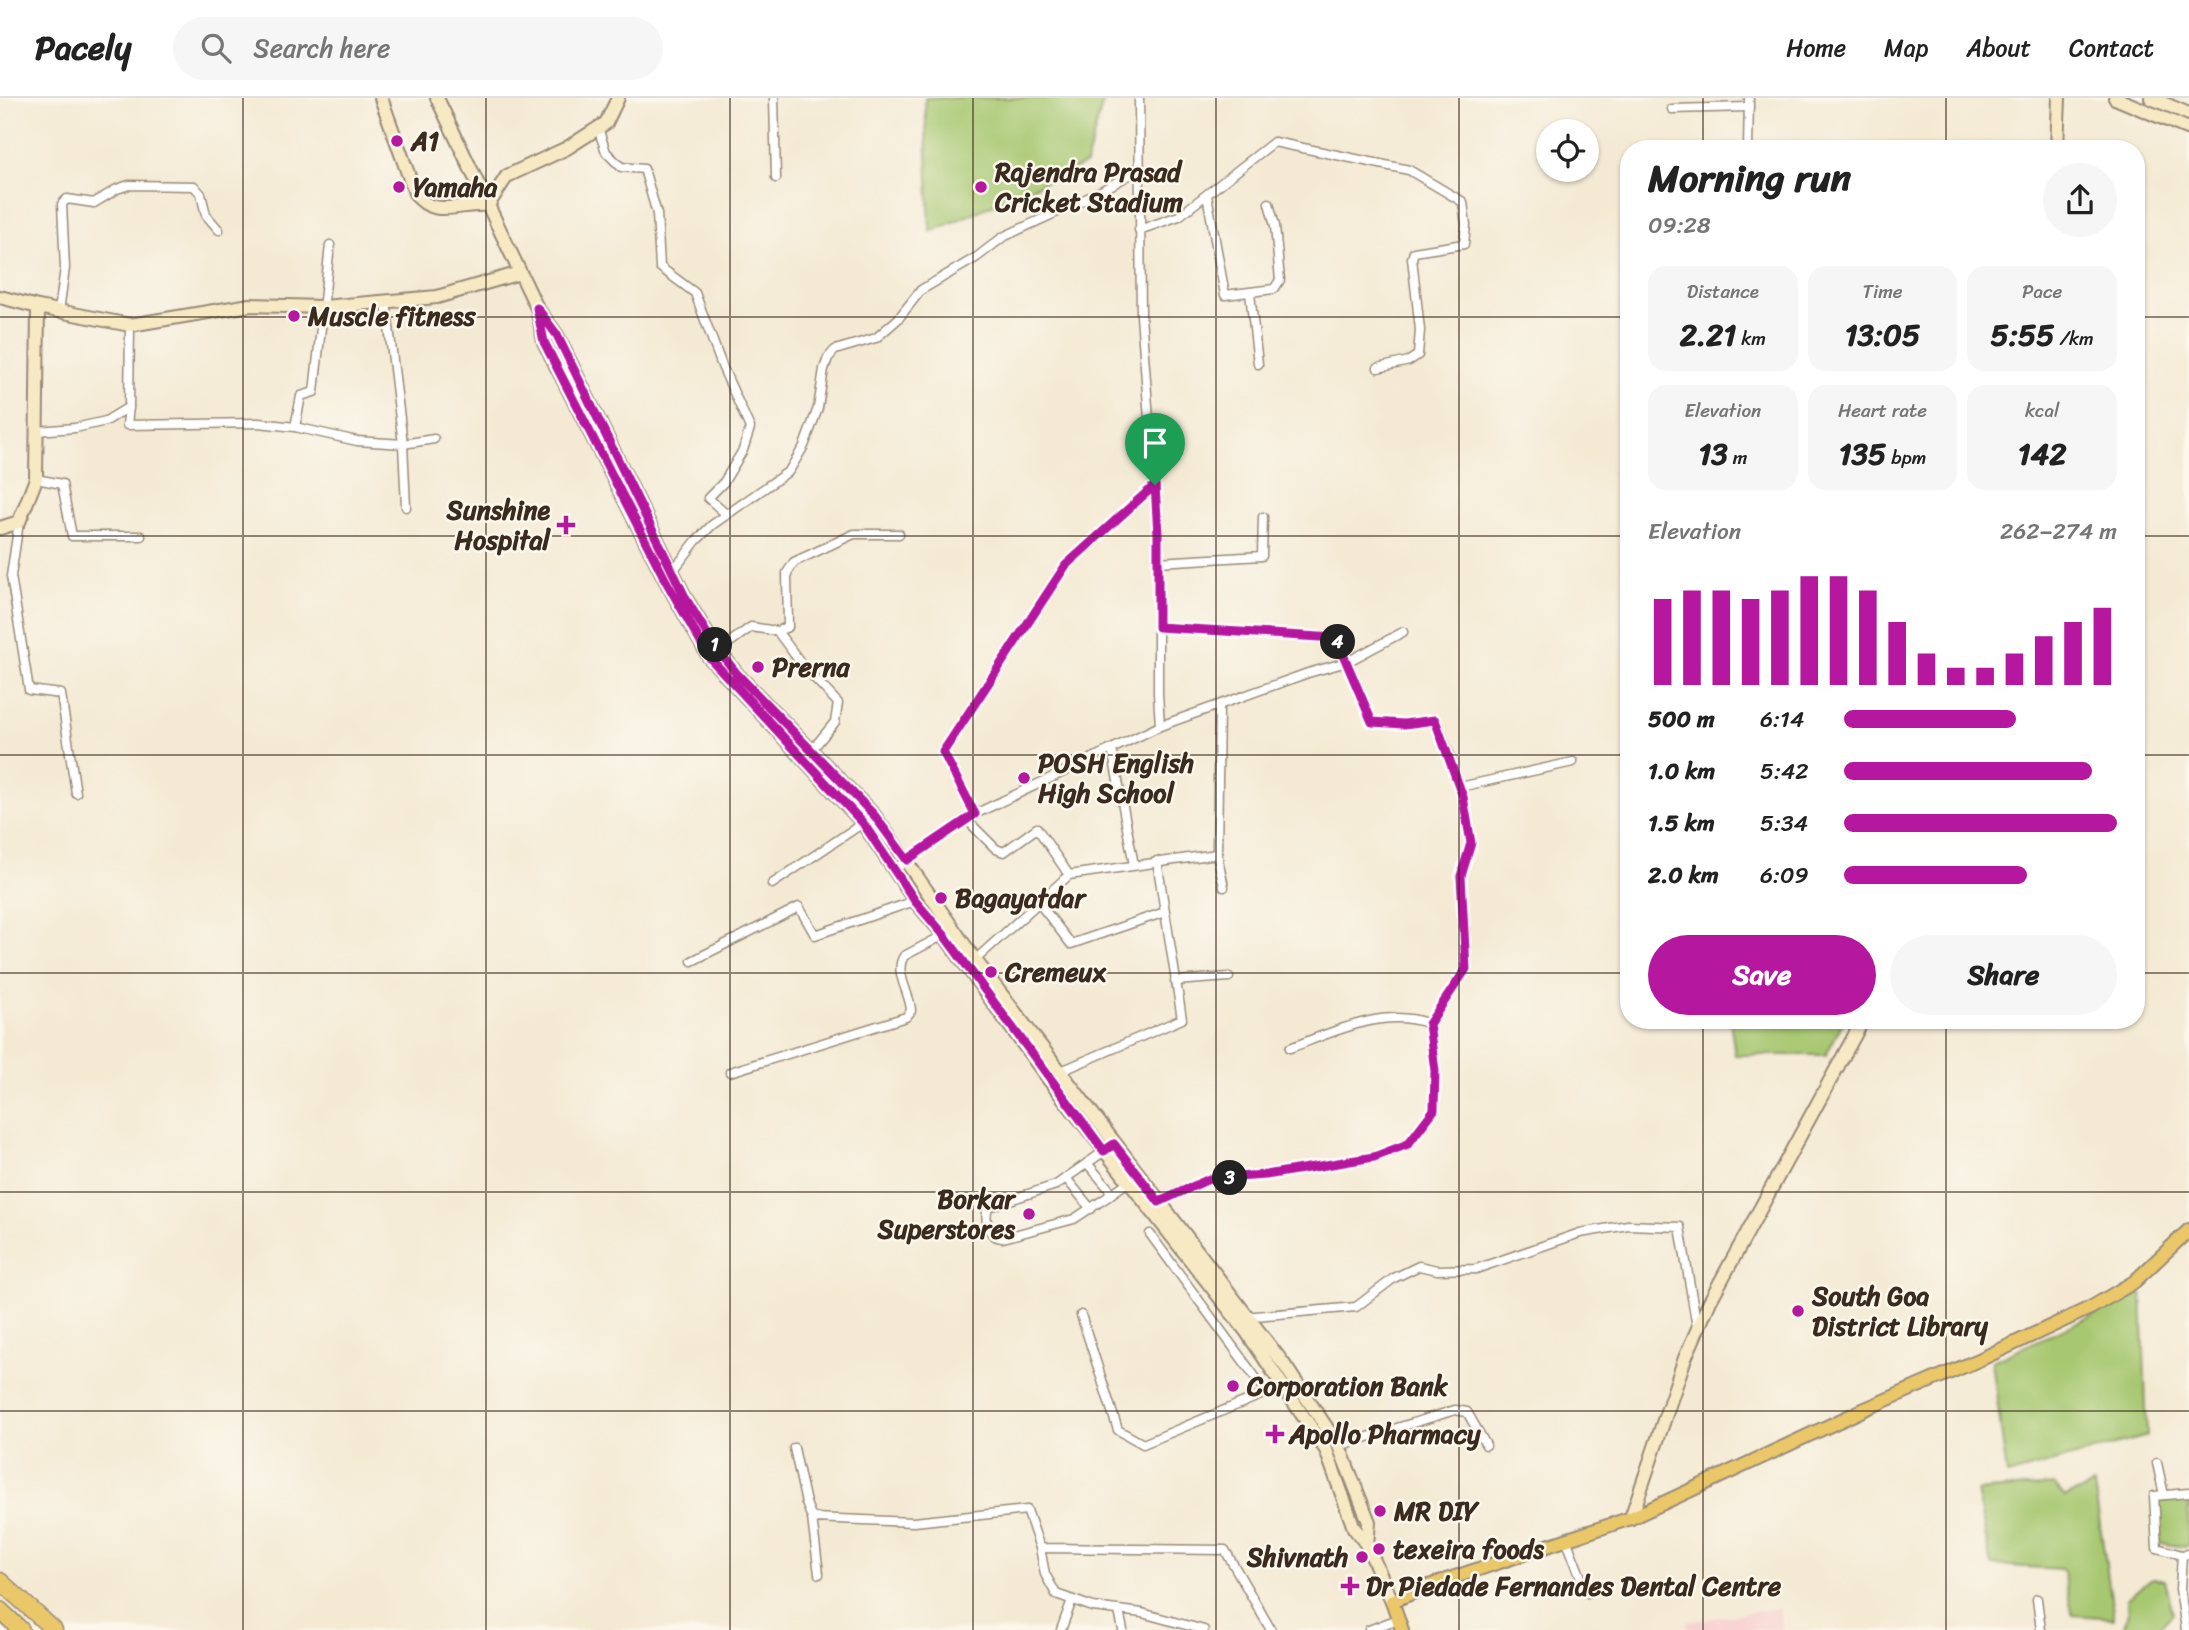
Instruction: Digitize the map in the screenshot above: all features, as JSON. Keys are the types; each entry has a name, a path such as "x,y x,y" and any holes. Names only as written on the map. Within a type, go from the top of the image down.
{"highway":[{"path":"0,1581 54,1630"},
{"path":"0,1610 21,1630"}],"main road":[{"path":"381,98 415,194 421,202 430,208 442,209 488,205"},
{"path":"437,98 537,308 544,342 673,571 686,599 718,650 737,674 874,815 975,960 1059,1072 1109,1147 1128,1182 1283,1363 1339,1446 1369,1522 1367,1545"},
{"path":"488,205 507,176 567,148 606,123 618,98"},
{"path":"2057,140 2059,98"},
{"path":"2115,98 2189,129"},
{"path":"2151,98 2189,114"},
{"path":"0,297 130,325 250,305 323,307 438,298 520,273"},
{"path":"0,528 19,522 36,479 37,307"},
{"path":"631,498 666,581 709,657 863,823 915,901 1109,1147 1159,1202 1242,1318 1326,1450 1354,1528 1367,1545 1400,1625"},
{"path":"1631,1518 1685,1358 1710,1301 1858,1029"},
{"path":"1392,1601 1437,1583 1631,1518 2092,1307 2134,1282 2189,1230"}],"street":[{"path":"774,98 776,178"},
{"path":"1139,98 1141,316 1155,485 1160,726"},
{"path":"1672,109 1749,103 1748,140"},
{"path":"598,128 606,152 621,167 644,169 657,214 660,267 695,293 722,366 750,428 743,450 724,482 708,498 726,514"},
{"path":"1139,230 1179,216 1274,142 1409,170 1463,202 1466,225 1464,244 1413,252 1420,330 1418,355 1409,361 1378,368"},
{"path":"673,571 696,541 726,514 789,471 804,446 814,421 821,399 824,369 835,350 876,338 898,319 921,290 977,257 1003,236 1092,196 1138,170"},
{"path":"60,312 65,268 62,204 66,199 94,203 117,189 129,186 194,186 201,194 206,215 219,230"},
{"path":"1208,195 1225,295 1274,289 1280,279 1275,226 1269,203"},
{"path":"295,426 301,396 314,392 330,245"},
{"path":"1250,293 1258,364"},
{"path":"386,302 403,444 406,506"},
{"path":"130,325 127,425 259,423 295,426 358,442 403,444 434,439"},
{"path":"37,431 75,428 106,421 129,407"},
{"path":"36,479 62,484 72,536 141,536"},
{"path":"975,814 943,752 1066,565 1155,485"},
{"path":"1158,562 1262,556 1263,517"},
{"path":"19,522 11,576 29,691 61,694 76,793"},
{"path":"718,650 751,627 777,631 788,627 787,573 794,562 854,534 899,534"},
{"path":"1158,627 1336,638 1372,722 1404,724 1435,720 1460,787 1471,843 1461,876 1466,969 1429,1024 1435,1071 1434,1110 1408,1144 1374,1157 1266,1175 1209,1179 1159,1202"},
{"path":"777,631 804,667 838,703 835,722 811,751"},
{"path":"895,869 975,814 1160,726 1308,673 1347,662 1403,632"},
{"path":"1219,706 1217,854 1224,887"},
{"path":"1112,749 1134,865"},
{"path":"1460,787 1573,762"},
{"path":"966,819 996,849 1004,852 1037,828 1069,876"},
{"path":"772,884 863,823"},
{"path":"975,960 1069,876 1217,854"},
{"path":"1059,1072 1182,1019 1157,861"},
{"path":"692,961 799,907 815,935 915,901"},
{"path":"1039,902 1071,944 1165,912"},
{"path":"730,1072 906,1017 911,1011 911,1004 900,962 904,956 944,935"},
{"path":"1175,981 1229,977"},
{"path":"1290,1048 1369,1020 1418,1020 1429,1024"},
{"path":"1109,1147 1056,1185 988,1207 986,1213 992,1236 1003,1238 1074,1219 1128,1182"},
{"path":"1087,1163 1111,1190 1111,1194"},
{"path":"1066,1178 1091,1209"},
{"path":"1242,1318 1356,1307 1394,1278 1419,1266 1437,1270 1476,1269 1580,1233 1628,1225 1667,1226 1680,1227 1697,1330"},
{"path":"1150,1234 1267,1393"},
{"path":"1081,1315 1118,1430 1143,1444 1285,1385"},
{"path":"1339,1446 1455,1410 1467,1412 1486,1445"},
{"path":"794,1448 812,1518 819,1574"},
{"path":"2157,1463 2164,1495"},
{"path":"2186,1630 2180,1589 2186,1555 2157,1548 2154,1496 2189,1493"},
{"path":"812,1518 914,1521 1027,1510 1040,1548 1045,1574 1056,1594 1093,1607 1142,1613 1203,1630"},
{"path":"1566,1539 1587,1593"},
{"path":"1040,1548 1225,1550 1271,1630"},
{"path":"2037,1599 2041,1630"},
{"path":"1061,1630 1072,1600"},
{"path":"1119,1611 1123,1630"},
{"path":"1369,1630 1400,1625"}],"shaded area":[{"path":"1779,1608 1783,1630 1688,1630 1687,1622"}],"green space":[{"name":"Rajendra Prasad Cricket Stadium","path":"925,98 1107,98 1102,105 1086,164 930,232"},
{"path":"1731,1029 1839,1029 1826,1055 1735,1055"},
{"path":"2142,1293 2147,1436 2007,1475 1992,1361"},
{"path":"2054,1485 2065,1497 2094,1485 2114,1618 2073,1615 2062,1569 1991,1565 1977,1491"},
{"path":"2189,1499 2188,1546 2159,1543 2158,1501"},
{"path":"2152,1579 2165,1579 2173,1614 2155,1630 2123,1630 2128,1612 2127,1599"}],"place":[{"name":"A1","path":"397,141"},
{"name":"Yamaha","path":"399,187"},
{"name":"Rajendra Prasad Cricket Stadium","path":"981,187"},
{"name":"Muscle fitness","path":"294,316"},
{"name":"Sunshine Hospital","path":"566,525"},
{"name":"Prerna","path":"758,667"},
{"name":"POSH English High School","path":"1024,778"},
{"name":"Bagayatdar","path":"941,898"},
{"name":"Cremeux","path":"991,972"},
{"name":"Borkar Superstores","path":"1029,1214"},
{"name":"South Goa District Library","path":"1798,1311"},
{"name":"Corporation Bank","path":"1233,1386"},
{"name":"Apollo Pharmacy","path":"1275,1434"},
{"name":"MR DIY","path":"1380,1511"},
{"name":"texeira foods","path":"1379,1549"},
{"name":"Shivnath","path":"1362,1557"},
{"name":"Dr Piedade Fernandes Dental Centre","path":"1350,1586"}],"route":[{"path":"537,308 557,335 686,599 712,642 737,674 874,815 907,860 975,814 943,752 1066,565 1155,485 1158,627 1336,638 1372,722 1404,724 1435,720 1463,797 1471,843 1461,876 1466,969 1429,1024 1435,1071 1434,1110 1408,1144 1374,1157 1266,1175 1209,1179 1159,1202 1114,1144 1104,1151 944,935 915,901 863,823 709,657 666,581 544,342 537,308"}]}
